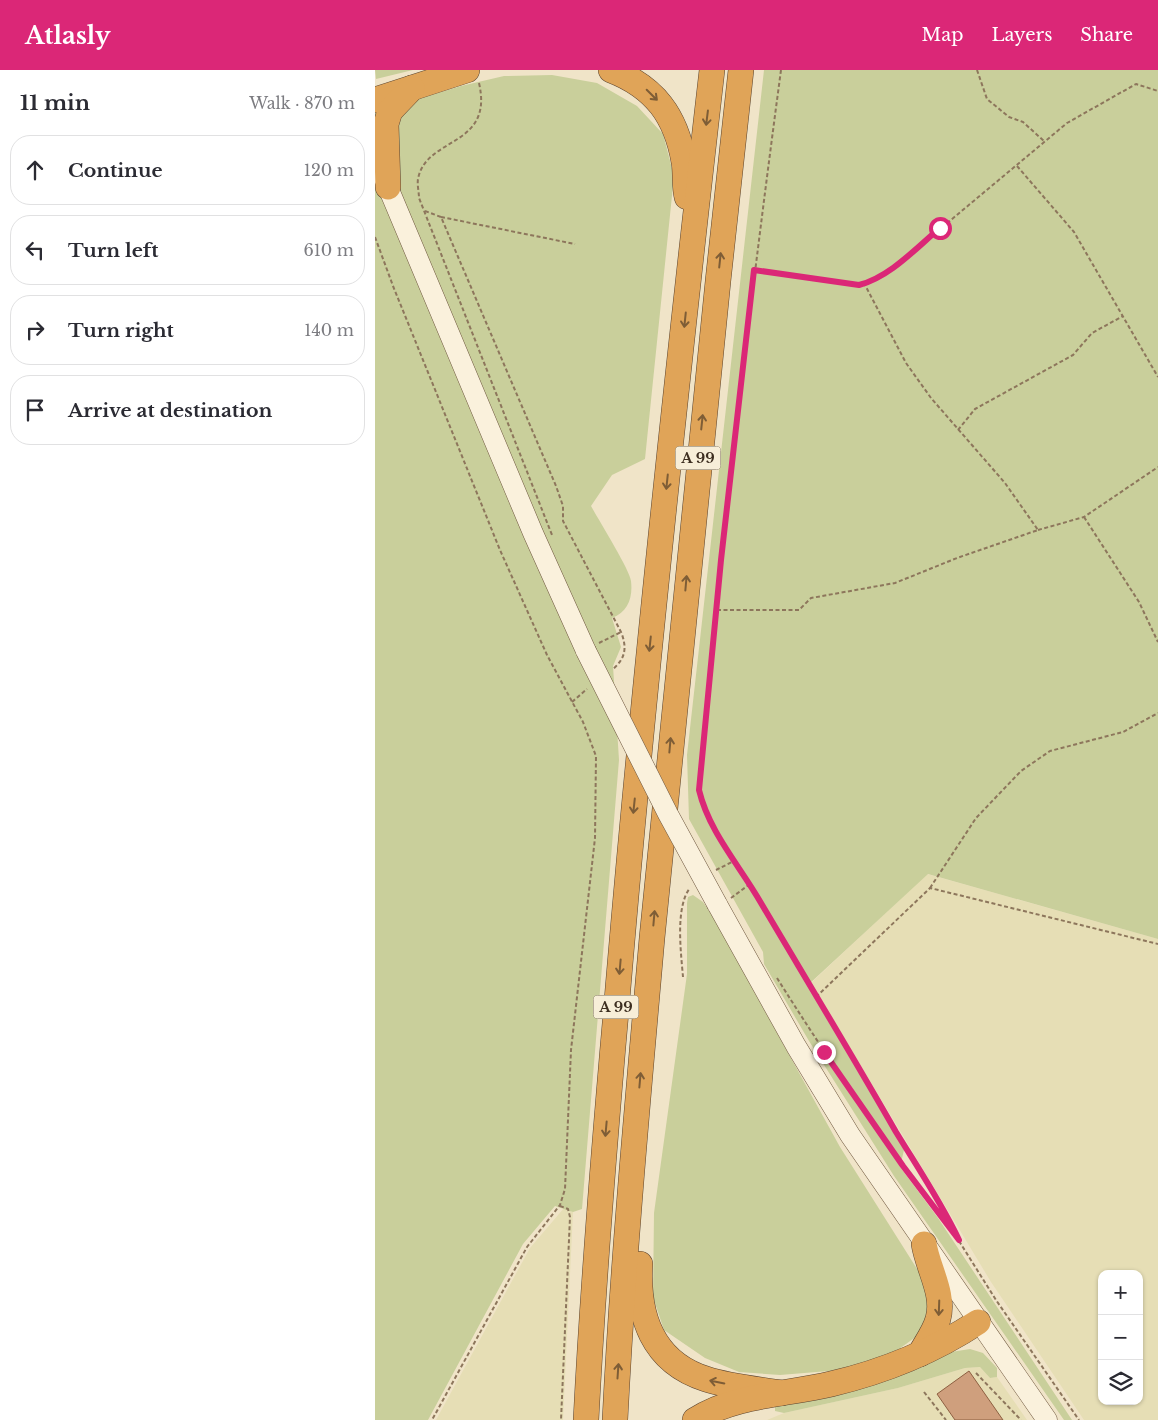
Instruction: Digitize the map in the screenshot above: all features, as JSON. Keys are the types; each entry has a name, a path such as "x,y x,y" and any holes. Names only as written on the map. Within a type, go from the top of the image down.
{"highway":[{"path":"611,70 631,78 649,92 667,111 680,141 686,194 695,220"},
{"name":"A 99","path":"586,1420 602,1178 626,885 695,220 713,70"},
{"name":"A 99","path":"615,1420 631,1181 696,474 741,70"},
{"path":"375,100 412,88 472,74"},
{"path":"388,187 386,124 390,111 412,88"},
{"path":"631,1181 642,1215 639,1280 642,1312 647,1329 661,1350 683,1368 706,1379 782,1393"},
{"path":"920,1354 938,1319 939,1307 939,1294 926,1260 924,1244"},
{"path":"695,1420 709,1411 743,1400 854,1378 920,1354 978,1322"}],"main road":[{"path":"375,156 541,550 595,646 669,814 727,899 797,1046 841,1119 924,1244 1047,1420"}],"path":[{"path":"781,70 754,270 716,610 699,790 703,807 734,861 750,884 940,1202 959,1240 996,1300 1079,1420"},
{"path":"977,70 987,99 1009,117 1023,122 1045,142"},
{"path":"472,74 482,94 480,112 474,126 429,160 421,170 417,180 419,198 553,538"},
{"path":"754,270 859,285 871,282 897,265 1067,123 1136,84 1158,91"},
{"path":"1017,165 1074,232 1158,377"},
{"path":"425,211 441,217 575,244"},
{"path":"441,217 555,486 563,506 563,522 626,644 624,656 608,672"},
{"path":"375,237 500,550 547,655 583,722 596,756 595,838 571,1050 565,1189 560,1205 527,1246 432,1420"},
{"path":"864,283 906,363 958,430 1005,483 1038,530"},
{"path":"958,430 975,409 1073,355 1092,333 1123,316"},
{"path":"716,610 767,612 799,610 811,598 895,583 957,558 1038,530 1083,517 1158,467"},
{"path":"1083,517 1139,602 1158,642"},
{"path":"595,646 621,632"},
{"path":"573,702 593,684"},
{"path":"816,997 930,888 976,818 1021,771 1050,751 1123,732 1158,713"},
{"path":"713,872 734,861"},
{"path":"727,899 750,884"},
{"path":"683,977 680,945 683,902 691,887"},
{"path":"930,888 1158,944"},
{"path":"774,973 824,1052 903,1166 959,1240"},
{"path":"560,1205 568,1208 570,1218 561,1420"},
{"path":"976,1373 1021,1420"},
{"path":"925,1392 946,1420"}],"shaded area":[{"path":"927,874 1158,939 1158,1420 1084,1420 991,1282 811,983"},
{"path":"564,1208 573,1212 563,1420 436,1420 530,1248"},
{"path":"980,1367 990,1378 997,1377 1027,1420 767,1420 784,1413 898,1388 965,1368"}],"green space":[{"path":"375,70 413,70 376,79"},
{"path":"764,70 1158,70 1158,939 928,874 808,985 904,1150 900,1167 938,1218 1072,1420 1064,1420 894,1176 809,1041 764,964 763,952 689,819 687,755"},
{"path":"552,75 597,83 637,106 663,134 674,176 645,459 612,475 591,506 625,566 631,581 631,593 626,608 612,618 621,647 613,666 619,760 582,1209 573,1212 555,1206 523,1244 428,1420 375,1420 375,112 461,86 504,76"},
{"path":"693,895 703,902 712,915 840,1147 919,1272 931,1297 931,1317 920,1334 899,1349 881,1357 841,1370 780,1375 739,1372 705,1358 664,1330 653,1297 654,1213 687,974 687,903 688,897"},
{"path":"970,1349 983,1353 997,1368 997,1377 990,1378 980,1367 965,1368 898,1388 784,1413 775,1411 775,1405 951,1352"}],"building":[{"path":"969,1371 1003,1420 955,1420 937,1394"}],"route":[{"path":"824,1052 903,1166 959,1240 940,1202 908,1152 750,884 717,834 703,807 699,790 721,560 754,270 859,285 871,282 897,265 940,228"}]}
